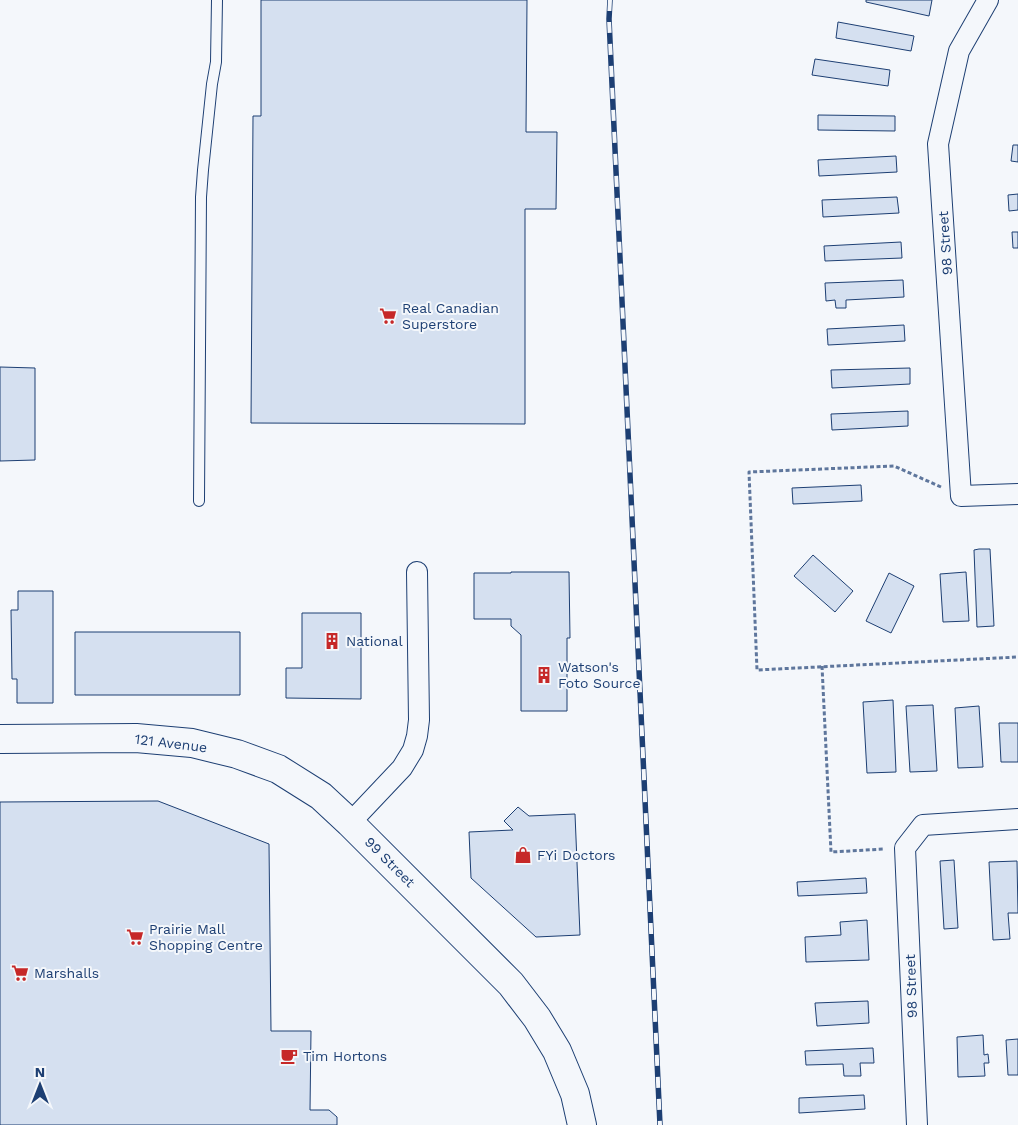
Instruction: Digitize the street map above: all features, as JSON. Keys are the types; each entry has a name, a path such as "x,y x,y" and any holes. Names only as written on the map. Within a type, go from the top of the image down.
{"street":[{"name":"98 Street","path":"961,496 938,144 959,51 988,0"},
{"path":"961,496 1018,494"},
{"path":"350,823 402,768 413,750 417,736 419,720 418,572"},
{"name":"121 Avenue","path":"0,739 136,738 192,743 237,754 278,769 322,796 350,823"},
{"path":"905,848 923,825 1018,819"},
{"name":"99 Street","path":"350,823 511,984 537,1018 557,1051 575,1094 582,1125"},
{"name":"98 Street","path":"905,848 917,1125"}],"lane":[{"path":"199,501 201,197 202,170 216,62 216,0"}],"path":[{"path":"961,496 894,466 749,472 757,670 1018,657"},
{"path":"822,666 831,852 905,848"}],"building":[{"name":"Real Canadian Superstore","path":"261,0 527,0 526,132 557,132 556,209 525,209 525,424 251,423 253,116 261,116"},
{"path":"866,0 932,0 929,16 866,2"},
{"path":"838,22 914,36 911,51 836,38"},
{"path":"815,59 890,70 888,86 812,75"},
{"path":"818,115 895,116 895,131 818,130"},
{"path":"1013,145 1018,145 1018,162 1011,161"},
{"path":"896,156 897,172 819,176 818,160"},
{"path":"1018,194 1018,210 1009,211 1008,195"},
{"path":"897,197 899,213 823,217 822,200"},
{"path":"1012,232 1018,232 1018,248 1013,248"},
{"path":"901,242 902,258 825,261 824,246"},
{"path":"903,280 904,297 846,300 846,308 836,308 835,300 826,301 825,283"},
{"path":"904,325 905,341 828,345 827,329"},
{"path":"0,367 35,368 35,460 0,461"},
{"path":"910,368 910,384 832,388 831,370"},
{"path":"908,411 908,426 832,430 831,414"},
{"path":"861,485 862,501 793,504 792,488"},
{"path":"990,549 994,626 977,627 974,550"},
{"path":"813,555 853,591 835,612 794,576"},
{"name":"Watson's Foto Source","path":"569,572 570,638 567,638 567,711 521,711 521,635 511,626 511,619 474,619 474,573"},
{"path":"966,572 969,621 943,622 940,574"},
{"path":"889,573 914,586 891,633 866,621"},
{"path":"18,591 53,591 53,703 17,703 17,679 12,679 11,610 18,610"},
{"name":"National","path":"302,613 361,613 361,699 286,698 286,668 302,668"},
{"path":"75,632 240,632 240,695 75,695"},
{"path":"893,700 896,772 867,773 863,702"},
{"path":"933,705 937,771 910,772 906,706"},
{"path":"979,706 983,767 958,768 955,708"},
{"path":"999,723 1018,723 1018,762 1001,762"},
{"name":"Prairie Mall Shopping Centre","path":"158,801 269,844 271,1031 311,1031 310,1110 329,1110 337,1117 337,1125 0,1125 0,802"},
{"name":"FYi Doctors","path":"518,807 529,816 575,814 580,935 536,937 471,878 469,832 513,830 504,821"},
{"path":"954,860 958,928 944,929 940,861"},
{"path":"1017,861 1018,913 1008,913 1010,939 993,940 989,862"},
{"path":"866,878 867,893 798,896 797,882"},
{"path":"867,920 869,960 806,962 805,937 841,935 840,922"},
{"path":"868,1001 869,1023 817,1026 815,1003"},
{"path":"983,1035 984,1055 988,1054 989,1063 984,1063 985,1076 958,1077 957,1037"},
{"path":"1018,1039 1018,1075 1008,1075 1006,1040"},
{"path":"873,1048 874,1063 860,1063 861,1076 844,1076 843,1064 806,1065 805,1051"},
{"path":"864,1095 865,1109 799,1113 799,1098"}],"railway":[{"path":"610,0 609,19 660,1125"}],"place":[{"name":"Real Canadian Superstore","path":"388,316"},
{"name":"National","path":"332,641"},
{"name":"Watson's Foto Source","path":"544,675"},
{"name":"FYi Doctors","path":"523,855"},
{"name":"Prairie Mall Shopping Centre","path":"135,937"},
{"name":"Marshalls","path":"20,973"},
{"name":"Tim Hortons","path":"289,1056"}]}
